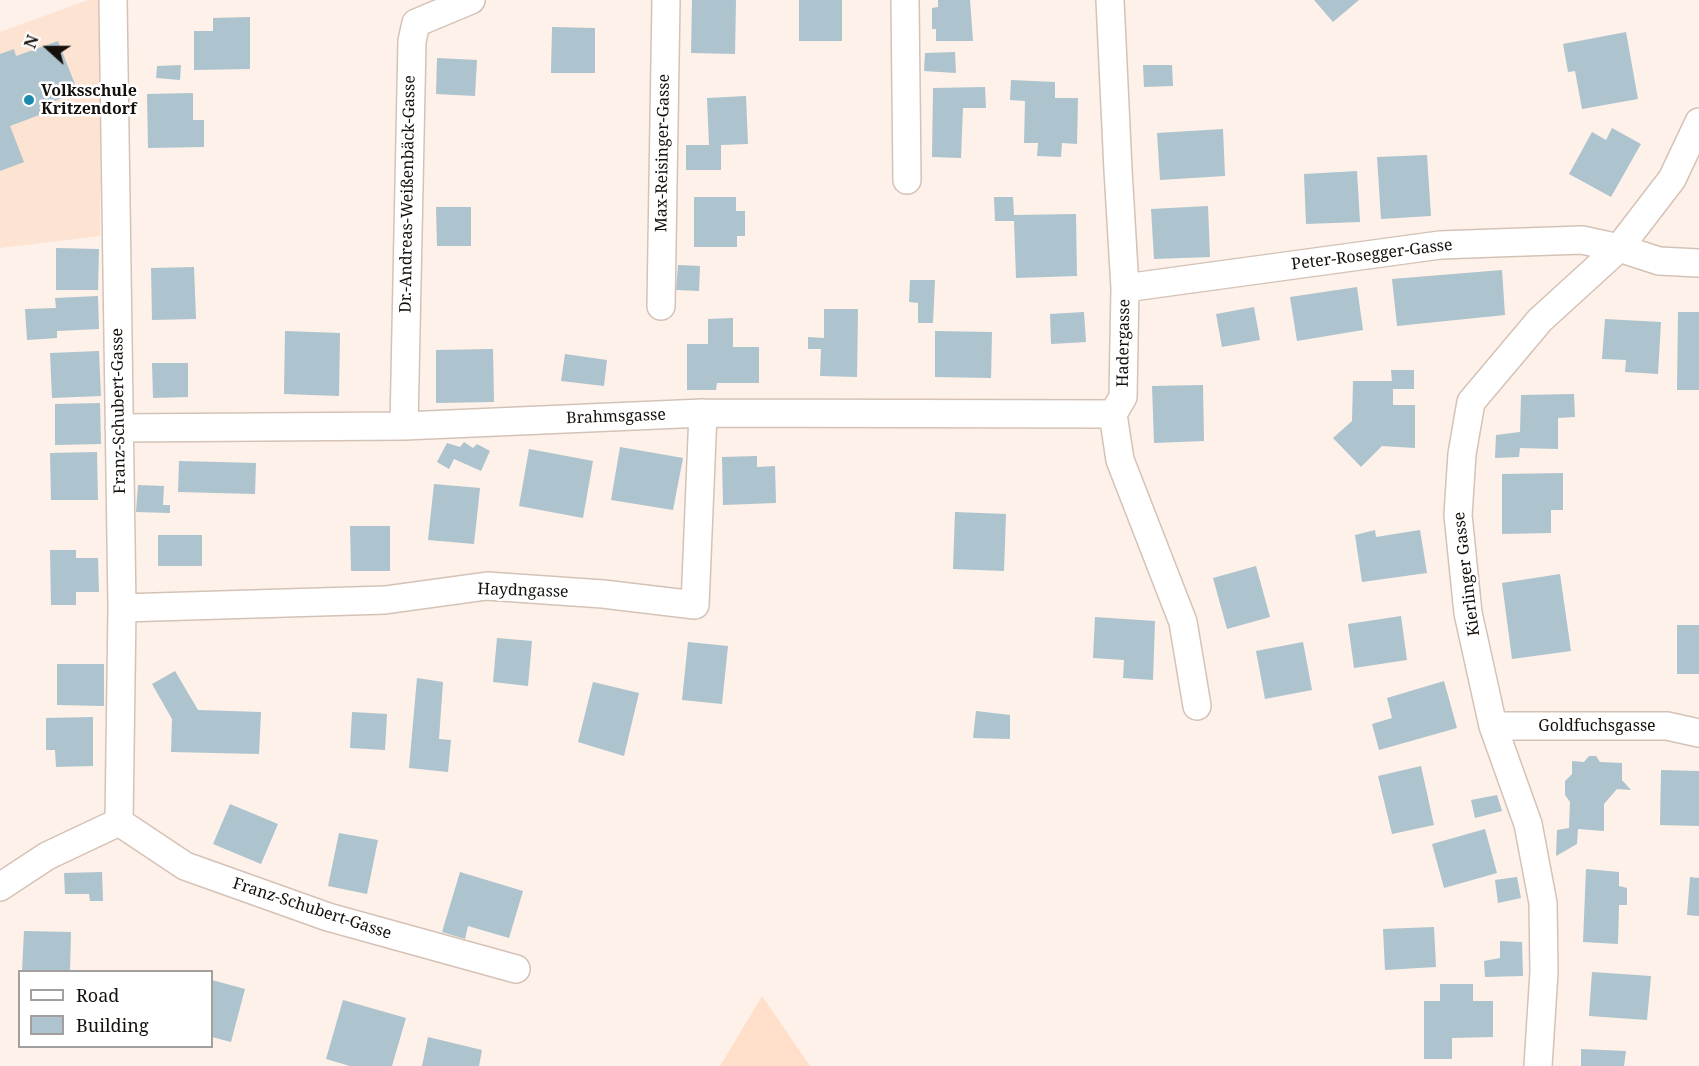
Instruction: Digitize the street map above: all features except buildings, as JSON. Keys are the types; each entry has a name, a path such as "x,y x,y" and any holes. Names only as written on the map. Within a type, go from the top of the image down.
{"street":[{"name":"Franz-Schubert-Gasse","path":"112,0 122,608 119,822 185,866 328,918 516,969"},
{"name":"Dr.-Andreas-Weißenbäck-Gasse","path":"404,426 412,40 416,23 471,0"},
{"name":"Max-Reisinger-Gasse","path":"661,306 666,0"},
{"path":"905,0 907,180"},
{"name":"Hadergasse","path":"1110,0 1125,288 1123,397 1113,414 1120,460 1184,622 1197,706"},
{"name":"Kierlinger Gasse","path":"1538,1066 1544,972 1543,903 1528,824 1493,726 1468,613 1458,515 1462,454 1471,402 1540,320 1619,248 1672,179 1699,122"},
{"name":"Peter-Rosegger-Gasse","path":"1125,288 1440,245 1582,240 1619,248 1659,261 1699,263"},
{"name":"Brahmsgasse","path":"119,428 404,426 704,413 1113,414"},
{"name":"Haydngasse","path":"122,608 385,600 487,586 603,594 695,605 704,413"},
{"name":"Goldfuchsgasse","path":"1493,726 1667,726 1699,733"},
{"path":"0,887 47,856 119,822"}],"shaded area":[{"path":"88,0 101,0 100,236 0,248 0,32"},
{"path":"762,996 810,1066 720,1066"}],"place":[{"name":"Volksschule Kritzendorf","path":"29,100"}]}
